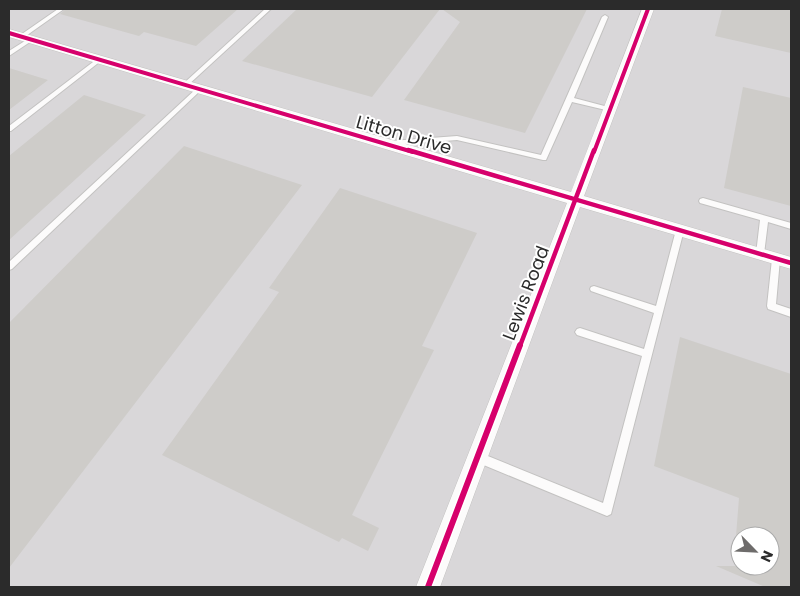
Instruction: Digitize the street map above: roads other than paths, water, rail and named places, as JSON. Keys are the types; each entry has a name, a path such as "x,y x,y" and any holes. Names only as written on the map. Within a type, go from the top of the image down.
{"street":[{"name":"Lewis Road","path":"428,587 648,9"},
{"name":"Litton Drive","path":"20,37 791,263"}],"lane":[{"path":"9,54 20,37 61,9"},
{"path":"9,267 192,87 268,9"},
{"path":"385,144 457,138 543,158 605,17"},
{"path":"9,129 99,60"},
{"path":"570,100 610,109"},
{"path":"703,201 791,226"},
{"path":"760,254 764,218"},
{"path":"478,456 607,510 680,230"},
{"path":"776,259 771,306 791,313"},
{"path":"594,289 659,311"},
{"path":"580,332 648,354"}]}
